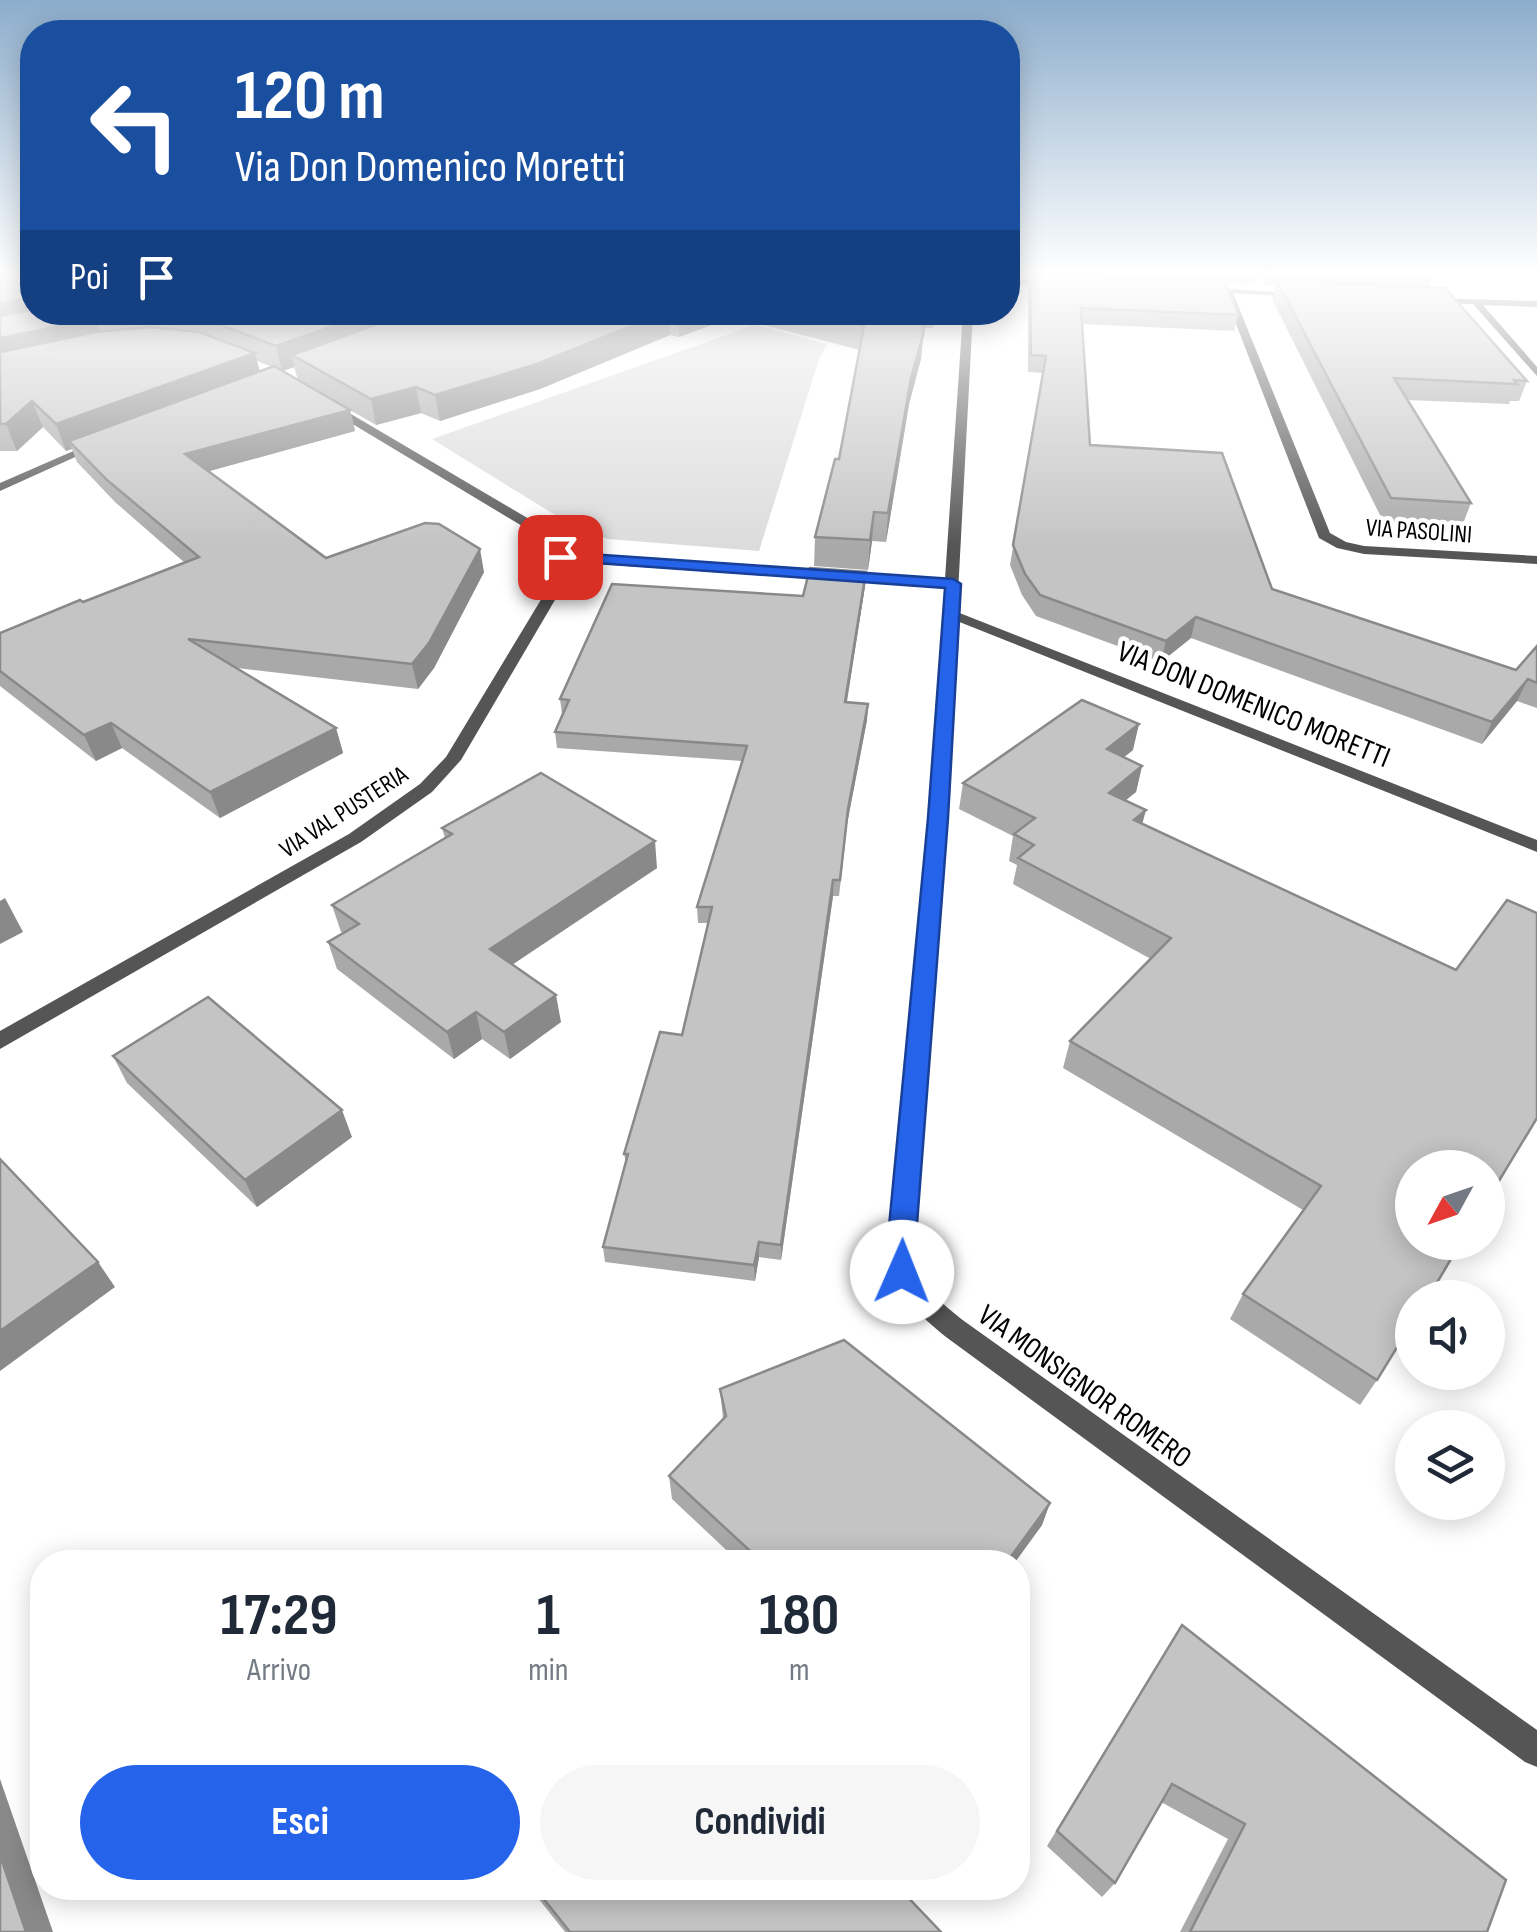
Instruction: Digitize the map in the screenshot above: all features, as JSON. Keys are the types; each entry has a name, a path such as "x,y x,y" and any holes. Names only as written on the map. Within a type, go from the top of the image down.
{"street":[{"name":"VIA MONSIGNOR ROMERO","path":"965,366 951,614 902,1272 917,1298 955,1328 1537,1750"},
{"name":"VIA PASOLINI","path":"1257,366 1324,534 1342,545 1364,550 1537,560"},
{"path":"314,396 553,538 560,557 953,584"},
{"path":"0,487 114,438"},
{"name":"VIA VAL PUSTERIA","path":"0,1040 355,838 426,788 453,760 555,588 564,566 560,557"},
{"name":"VIA DON DOMENICO MORETTI","path":"951,614 1537,846"}],"shaded area":[{"path":"638,366 817,366 759,551 608,539 581,531 432,439"}],"building":[{"path":"0,366 218,366 56,424 32,401 6,424 0,424"},
{"path":"274,366 350,410 185,454 326,558 425,523 439,524 480,549 429,643 412,664 188,639 336,728 210,792 111,723 84,735 0,671 0,633 199,557 107,480 69,441"},
{"path":"312,366 530,366 435,395 416,387 371,399"},
{"path":"856,366 914,366 888,513 874,512 870,540 815,537 835,459 839,459"},
{"path":"1044,366 1085,366 1090,445 1222,453 1272,589 1516,670 1537,646 1537,683 1528,679 1492,722 1196,617 1166,641 1040,595 1025,574 1013,545"},
{"path":"1322,366 1514,366 1527,381 1514,380 1517,384 1394,378 1471,503 1391,498"},
{"path":"810,568 866,572 845,702 868,704 848,809 840,880 833,880 781,1245 759,1242 754,1265 603,1247 628,1154 624,1154 660,1032 682,1035 712,907 697,907 747,746 555,732 569,700 560,699 612,584 803,596"},
{"path":"1082,700 1139,724 1107,749 1142,766 1109,793 1146,810 1134,820 1456,970 1507,900 1537,913 1537,1118 1505,1171 1505,1150 1395,1150 1395,1260 1450,1260 1439,1280 1395,1280 1395,1351 1377,1380 1243,1294 1321,1186 1070,1041 1171,938 1018,858 1034,845 1014,834 1035,818 963,783"},
{"path":"541,773 655,841 490,949 556,995 504,1032 476,1012 447,1032 328,942 359,924 332,905 452,834 442,828"},
{"path":"208,997 342,1110 245,1180 113,1056"},
{"path":"0,1159 98,1262 0,1331"},
{"path":"844,1340 1050,1503 1016,1550 749,1550 669,1476 726,1416 720,1389"},
{"path":"1182,1625 1506,1880 1487,1932 1190,1932 1245,1824 1172,1784 1115,1883 1057,1831"},
{"path":"0,1855 26,1932 0,1932"},
{"path":"545,1900 910,1900 941,1932 570,1932"}],"route":[{"path":"560,557 953,584 902,1272"}]}
